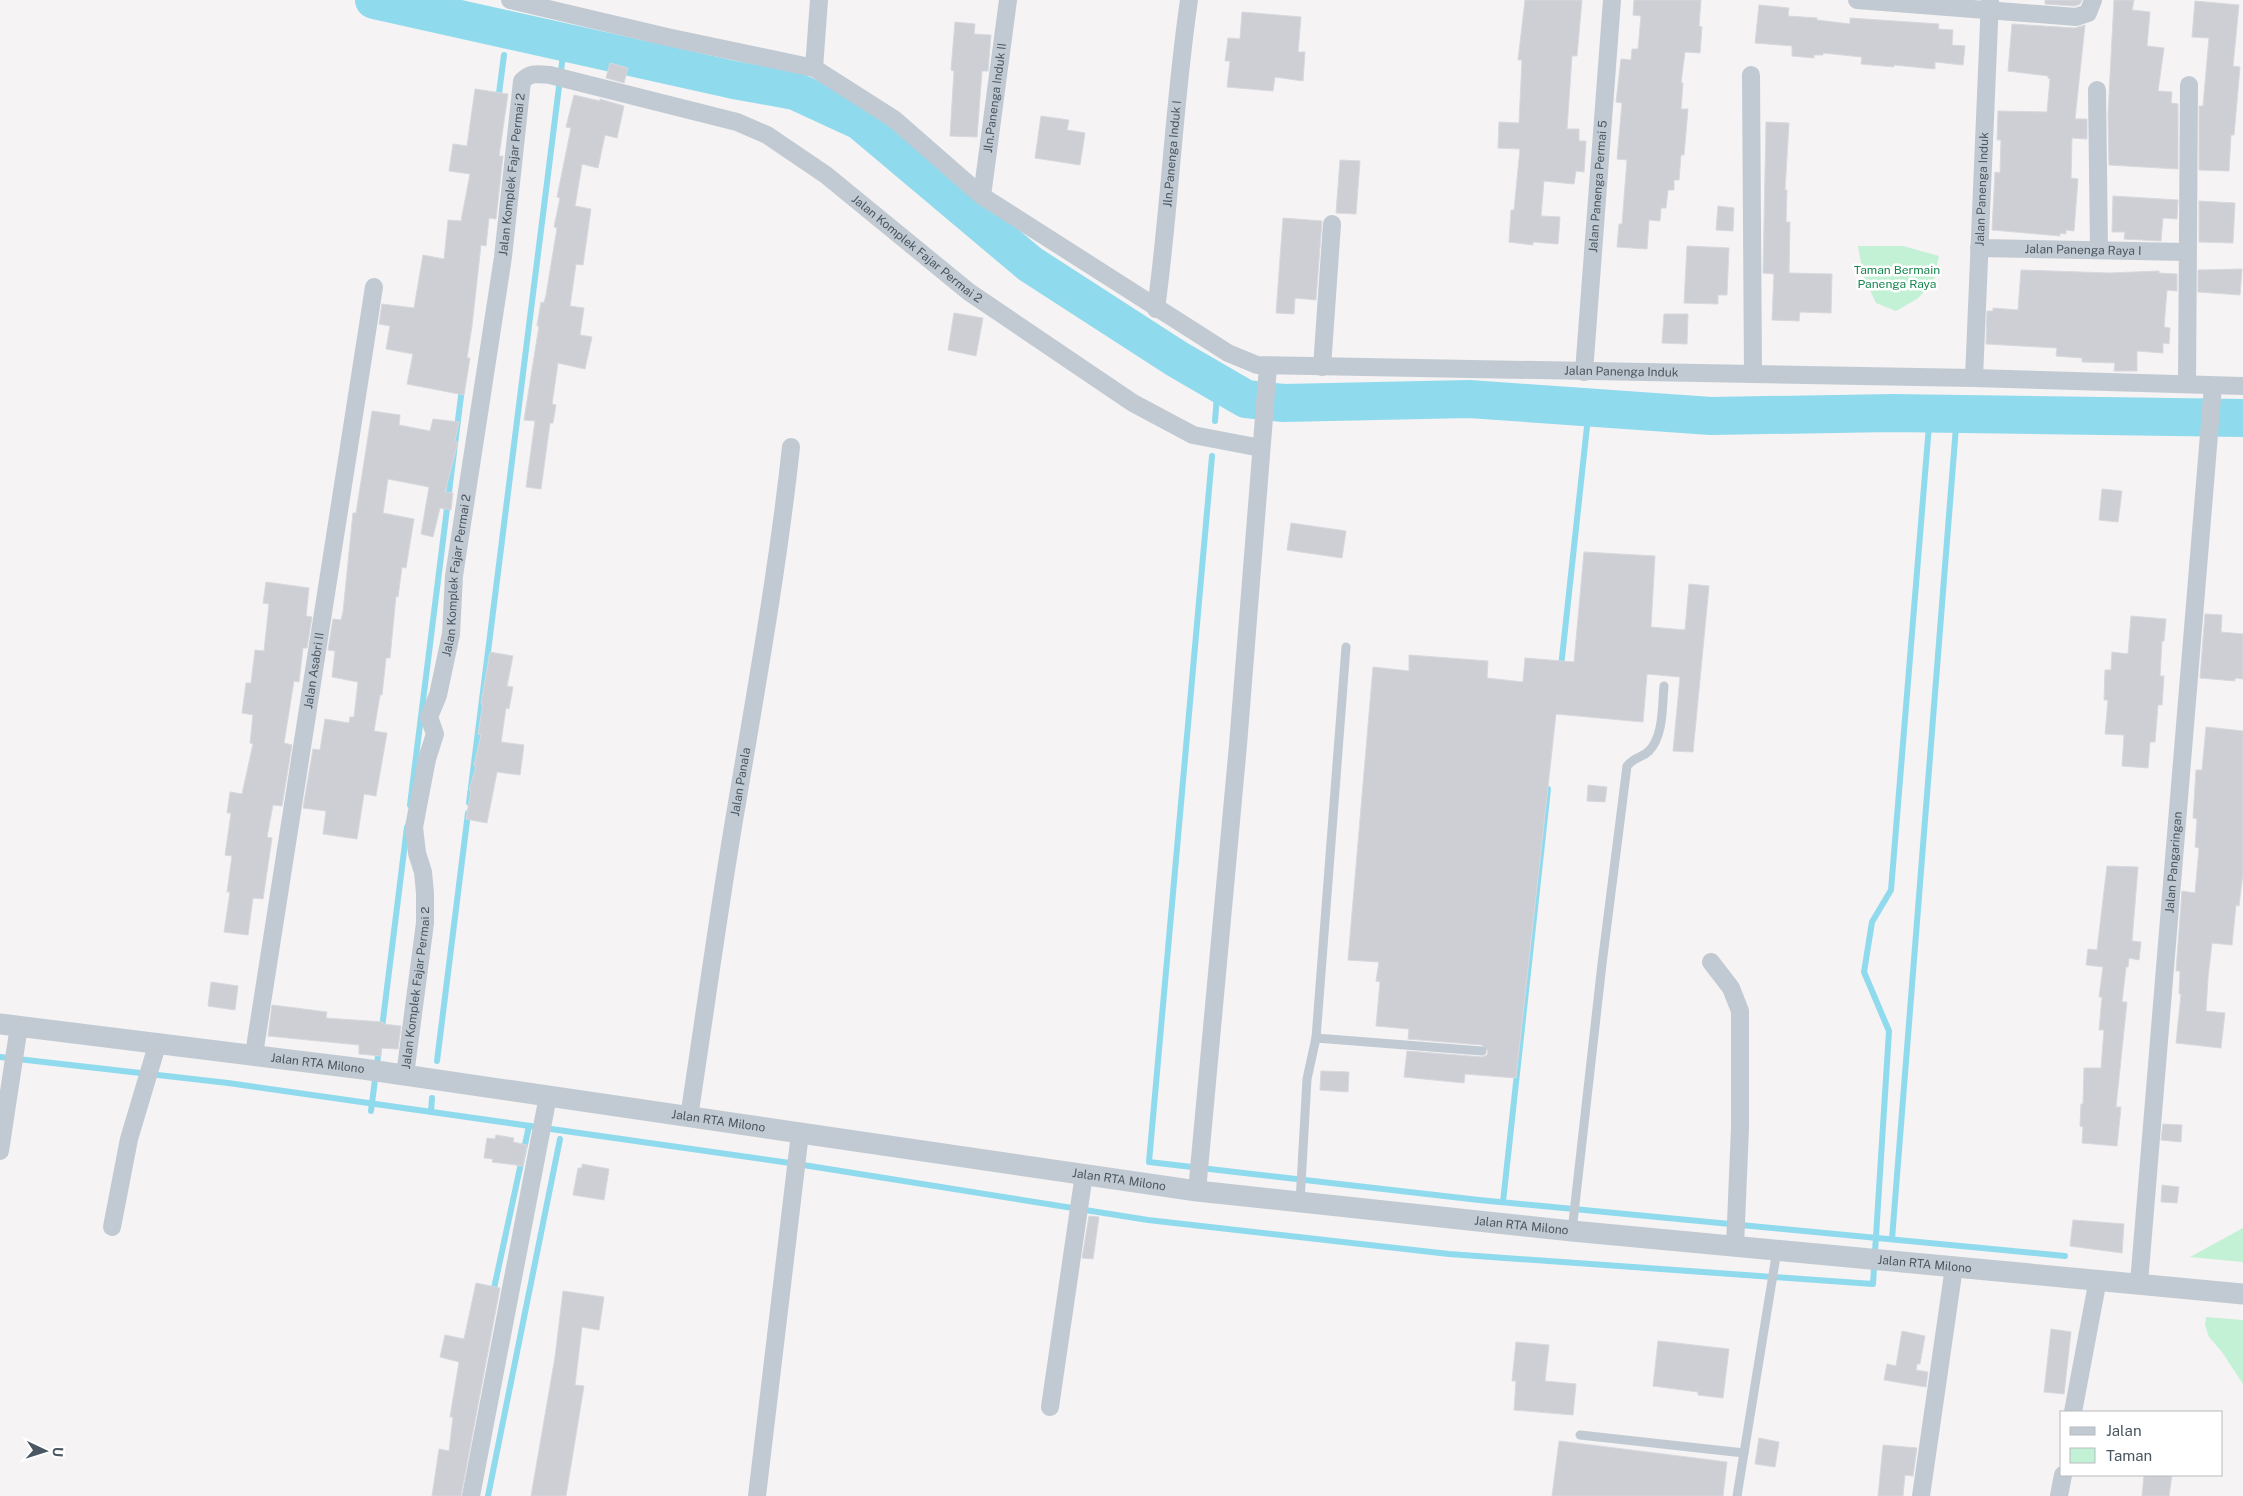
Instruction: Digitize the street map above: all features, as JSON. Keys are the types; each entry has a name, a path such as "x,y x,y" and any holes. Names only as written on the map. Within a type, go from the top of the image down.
{"street":[{"path":"510,0 667,37 814,68 820,0"},
{"name":"Jln.Panenga Induk II","path":"982,196 1008,0"},
{"name":"Jln.Panenga Induk I","path":"1156,308 1167,226 1183,44 1189,0"},
{"name":"Jalan Panenga Permai 5","path":"1584,372 1612,0"},
{"path":"1866,0 1989,6 2076,17 2088,13 2094,0"},
{"name":"Jalan Panenga Induk","path":"1974,378 1989,6"},
{"name":"Jalan Panenga Induk","path":"814,68 894,119 982,196 1228,353 1257,365 1268,374 1322,368 1974,378 2187,384 2212,394 2243,386"},
{"name":"Jalan Komplek Fajar Permai 2","path":"405,1075 425,923 423,872 417,853 414,827 435,734 429,717 438,694 452,634 454,576 503,256 522,82 528,76 533,73 559,78 737,122 767,135 826,175 969,292 1133,403 1193,435 1261,448"},
{"path":"1751,75 1752,374"},
{"path":"2187,384 2186,252 2189,86"},
{"path":"2097,90 2099,250"},
{"path":"1322,368 1332,224"},
{"name":"Jalan Panenga Raya I","path":"1979,248 2186,252"},
{"name":"Jalan Asabri II","path":"254,1054 374,287"},
{"path":"1197,1190 1238,745 1268,374"},
{"name":"Jalan Pangaringan","path":"2139,1283 2212,394"},
{"name":"Jalan Panala","path":"689,1118 737,803 755,706 783,526 791,447"},
{"path":"1711,962 1731,988 1740,1011 1740,1128 1735,1246"},
{"path":"0,1151 10,1025"},
{"name":"Jalan RTA Milono","path":"10,1025 254,1054 1197,1190 1300,1195 1572,1224 1735,1246 2243,1294"},
{"path":"112,1226 129,1139 158,1042"},
{"path":"471,1496 548,1096"},
{"path":"757,1496 800,1133"},
{"path":"1050,1407 1084,1174"},
{"path":"1921,1496 1954,1267"},
{"path":"2073,1411 2098,1280"},
{"path":"2060,1496 2063,1476"}],"lane":[{"path":"1300,1195 1306,1079 1316,1038 1346,646"},
{"path":"1572,1224 1577,1200 1602,964 1628,766 1633,758 1648,752 1659,735 1664,686"},
{"path":"1316,1038 1482,1051"},
{"path":"1737,1496 1777,1250"},
{"path":"1580,1435 1744,1453"}],"green space":[{"name":"Taman Bermain Panenga Raya","path":"1858,246 1903,246 1939,256 1933,283 1917,299 1896,311 1876,303 1863,275"},
{"path":"2243,1228 2243,1262 2190,1257"},
{"path":"2206,1317 2243,1320 2243,1384 2222,1352 2209,1337 2205,1325"}],"building":[{"path":"1525,0 1582,0 1577,56 1572,56 1567,129 1579,129 1579,141 1586,141 1584,172 1576,171 1574,184 1544,181 1541,216 1560,217 1558,244 1533,242 1533,245 1509,242 1511,210 1514,210 1520,149 1498,148 1499,122 1519,123 1522,60 1518,60"},
{"path":"1634,0 1701,0 1699,26 1702,27 1700,53 1685,52 1681,83 1683,83 1681,109 1688,109 1684,155 1681,155 1679,180 1674,180 1674,190 1668,190 1666,208 1661,208 1660,221 1649,220 1647,249 1617,247 1619,224 1622,224 1627,160 1617,159 1622,103 1616,102 1621,59 1631,60 1632,49 1638,49 1641,16 1633,15"},
{"path":"2045,0 2082,0 2080,4 2075,6 2045,4"},
{"path":"2114,0 2134,0 2132,10 2150,12 2147,46 2164,48 2158,91 2172,92 2171,103 2178,104 2178,169 2109,165 2108,115"},
{"path":"2195,1 2239,5 2233,66 2240,67 2234,135 2231,135 2229,171 2199,170 2199,106 2203,106 2209,38 2192,37"},
{"path":"1759,5 1789,8 1788,16 1817,18 1817,20 1850,24 1850,18 1939,24 1938,29 1953,30 1952,45 1965,46 1963,65 1935,62 1935,69 1894,65 1894,67 1861,64 1862,57 1823,53 1823,55 1814,55 1814,58 1792,56 1792,46 1755,43"},
{"path":"1242,12 1301,17 1298,52 1305,52 1303,81 1275,77 1273,91 1227,87 1230,61 1225,61 1228,38 1240,39"},
{"path":"955,22 975,24 974,34 991,35 988,71 982,71 977,137 950,136 954,71 951,70"},
{"path":"2012,24 2075,28 2085,25 2075,119 2087,119 2087,139 2072,138 2071,178 2078,179 2074,231 2066,230 2066,234 2060,233 2060,236 1992,230 1995,172 2000,173 2001,140 1997,140 1998,111 2047,112 2050,79 2048,76 2008,71"},
{"path":"610,63 628,68 624,83 606,78"},
{"path":"475,89 508,94 499,156 503,156 496,219 489,218 486,246 481,245 467,358 470,358 464,395 407,384 413,354 386,349 390,326 379,324 382,304 414,308 423,255 444,259 448,220 461,221 470,174 449,171 453,144 467,146"},
{"path":"574,95 600,101 600,99 624,106 617,138 605,135 598,168 582,164 575,206 591,209 583,265 576,264 570,306 584,308 580,335 592,337 585,369 558,363 552,404 556,405 553,423 550,423 541,489 526,487 535,421 524,420 541,302 544,303 546,295 557,228 554,227 560,198 557,197 571,128 566,127"},
{"path":"1041,116 1069,120 1067,130 1085,133 1080,165 1035,158"},
{"path":"1766,122 1789,123 1785,190 1787,190 1786,222 1790,222 1789,273 1832,274 1831,313 1800,312 1799,321 1772,320 1774,274 1763,273"},
{"path":"1340,160 1360,161 1356,214 1336,213"},
{"path":"2113,196 2178,200 2177,219 2163,218 2161,241 2124,239 2125,232 2112,232"},
{"path":"2199,201 2235,203 2233,243 2199,242"},
{"path":"1718,206 1734,208 1733,231 1716,230"},
{"path":"1283,218 1322,221 1316,300 1295,298 1294,314 1276,313"},
{"path":"1687,246 1729,248 1727,295 1718,295 1718,304 1684,303"},
{"path":"2242,269 2240,295 2198,292 2198,270"},
{"path":"2021,270 2110,273 2159,271 2159,273 2177,274 2177,291 2167,290 2164,327 2170,328 2169,344 2163,343 2163,353 2137,351 2137,371 2114,371 2115,363 2082,362 2082,358 2056,356 2057,348 1986,344 1987,311 1993,311 1993,308 2018,310"},
{"path":"954,313 983,318 976,356 948,350"},
{"path":"1664,314 1688,314 1687,344 1662,343"},
{"path":"372,411 400,415 399,425 430,431 433,419 459,422 455,441 458,442 445,492 453,493 451,510 440,508 433,537 421,534 429,487 388,479 383,513 414,519 406,568 402,567 398,597 396,596 390,658 386,658 382,695 380,695 374,731 387,733 376,796 364,794 357,839 323,834 326,811 303,808 313,749 320,750 325,719 349,723 350,717 354,717 358,682 332,677 335,651 328,650 333,619 341,620 343,612 353,513 356,513"},
{"path":"2102,489 2122,491 2118,522 2099,520"},
{"path":"1291,523 1346,531 1342,558 1287,550"},
{"path":"1584,552 1655,556 1651,627 1685,630 1689,584 1709,586 1693,752 1673,751 1680,677 1647,674 1643,722 1556,714 1516,1078 1465,1074 1464,1083 1404,1077 1407,1051 1482,1057 1487,1055 1488,1051 1482,1045 1408,1039 1409,1029 1376,1026 1380,982 1376,981 1379,962 1348,960 1373,667 1409,671 1409,655 1488,661 1487,678 1523,682 1525,658 1574,662"},
{"path":"266,582 309,588 306,616 312,617 307,648 303,648 299,682 294,681 284,743 292,745 282,806 273,805 267,837 272,838 263,899 253,898 248,935 224,932 230,892 227,892 232,856 225,855 231,813 227,813 230,792 242,794 253,744 250,743 253,715 242,713 246,683 251,683 255,650 264,651 269,604 263,603"},
{"path":"2205,614 2222,615 2221,632 2243,634 2243,679 2235,678 2235,681 2200,678"},
{"path":"2131,616 2166,619 2164,641 2162,641 2160,676 2164,676 2162,705 2158,705 2155,742 2150,742 2148,768 2122,766 2124,735 2105,734 2108,700 2104,700 2105,670 2111,670 2112,652 2128,654"},
{"path":"490,652 513,656 507,686 513,687 509,709 506,708 501,742 524,745 520,775 497,772 487,823 466,819 471,791 469,790 476,767 474,766 481,735 478,734 483,704 481,704"},
{"path":"2206,727 2243,731 2243,873 2239,906 2236,905 2232,945 2212,943 2208,978 2206,1011 2225,1013 2221,1048 2176,1043 2181,994 2179,994 2180,971 2176,971 2182,891 2195,893 2199,848 2195,847 2197,819 2193,818 2196,770 2202,770"},
{"path":"1588,785 1607,787 1605,802 1587,801"},
{"path":"2107,866 2138,867 2132,941 2141,942 2139,960 2129,958 2128,967 2126,967 2122,1002 2127,1002 2116,1107 2121,1107 2117,1146 2082,1143 2083,1127 2080,1126 2084,1068 2101,1068 2104,1030 2099,1030 2102,997 2099,997 2103,967 2086,965 2088,949 2097,950"},
{"path":"211,982 238,986 235,1010 208,1006"},
{"path":"272,1005 327,1012 326,1018 383,1022 383,1024 401,1026 398,1049 381,1048 381,1056 359,1054 359,1045 268,1036"},
{"path":"1321,1071 1349,1072 1348,1092 1320,1090"},
{"path":"2163,1124 2182,1125 2181,1142 2161,1140"},
{"path":"496,1135 514,1138 513,1142 527,1145 523,1166 492,1162 493,1159 484,1158 487,1138 495,1139"},
{"path":"582,1164 609,1169 604,1200 573,1195 578,1168 582,1168"},
{"path":"2162,1185 2179,1187 2177,1203 2161,1202"},
{"path":"1089,1216 1099,1217 1093,1259 1082,1258"},
{"path":"2073,1220 2124,1224 2122,1253 2070,1246"},
{"path":"476,1283 500,1288 461,1496 432,1496 439,1449 449,1451 453,1417 450,1417 459,1362 440,1357 445,1335 464,1339"},
{"path":"563,1291 604,1297 599,1330 582,1327 575,1385 584,1386 566,1496 531,1496 555,1357"},
{"path":"2051,1329 2071,1332 2064,1394 2044,1392"},
{"path":"1902,1331 1925,1336 1920,1364 1917,1364 1916,1370 1928,1372 1926,1387 1884,1380 1887,1364 1896,1366"},
{"path":"1658,1341 1729,1349 1723,1398 1698,1395 1698,1392 1653,1386"},
{"path":"1516,1342 1549,1345 1545,1381 1576,1384 1573,1415 1514,1410 1516,1381 1512,1381"},
{"path":"1759,1438 1779,1442 1775,1467 1755,1464"},
{"path":"1559,1441 1727,1462 1723,1496 1552,1496"},
{"path":"1883,1445 1917,1448 1913,1476 1905,1475 1903,1496 1878,1496"},
{"path":"2144,1476 2172,1476 2169,1496 2142,1496"}],"waterway":[{"path":"374,0 734,80 795,91 860,121 1030,264 1177,359 1246,399 1284,403 1469,399 1711,416 1892,413 2243,418"},
{"path":"498,101 504,55"},
{"path":"469,803 563,55"},
{"path":"1215,421 1218,382"},
{"path":"410,805 462,388"},
{"path":"1284,403 1488,390 1664,402 1830,408 2021,405 2243,410"},
{"path":"1561,667 1589,408"},
{"path":"0,1057 228,1083 797,1164 1148,1220 1449,1254 1873,1284 1889,1031 1864,972 1872,922 1891,890 1930,413"},
{"path":"1892,1239 1957,414"},
{"path":"1212,456 1149,1162 1479,1200 2065,1256"},
{"path":"1503,1202 1548,789"},
{"path":"437,1061 468,813"},
{"path":"382,1028 407,827"},
{"path":"371,1111 379,1048"},
{"path":"431,1112 432,1098"},
{"path":"493,1293 529,1126"},
{"path":"488,1496 560,1139"}]}
